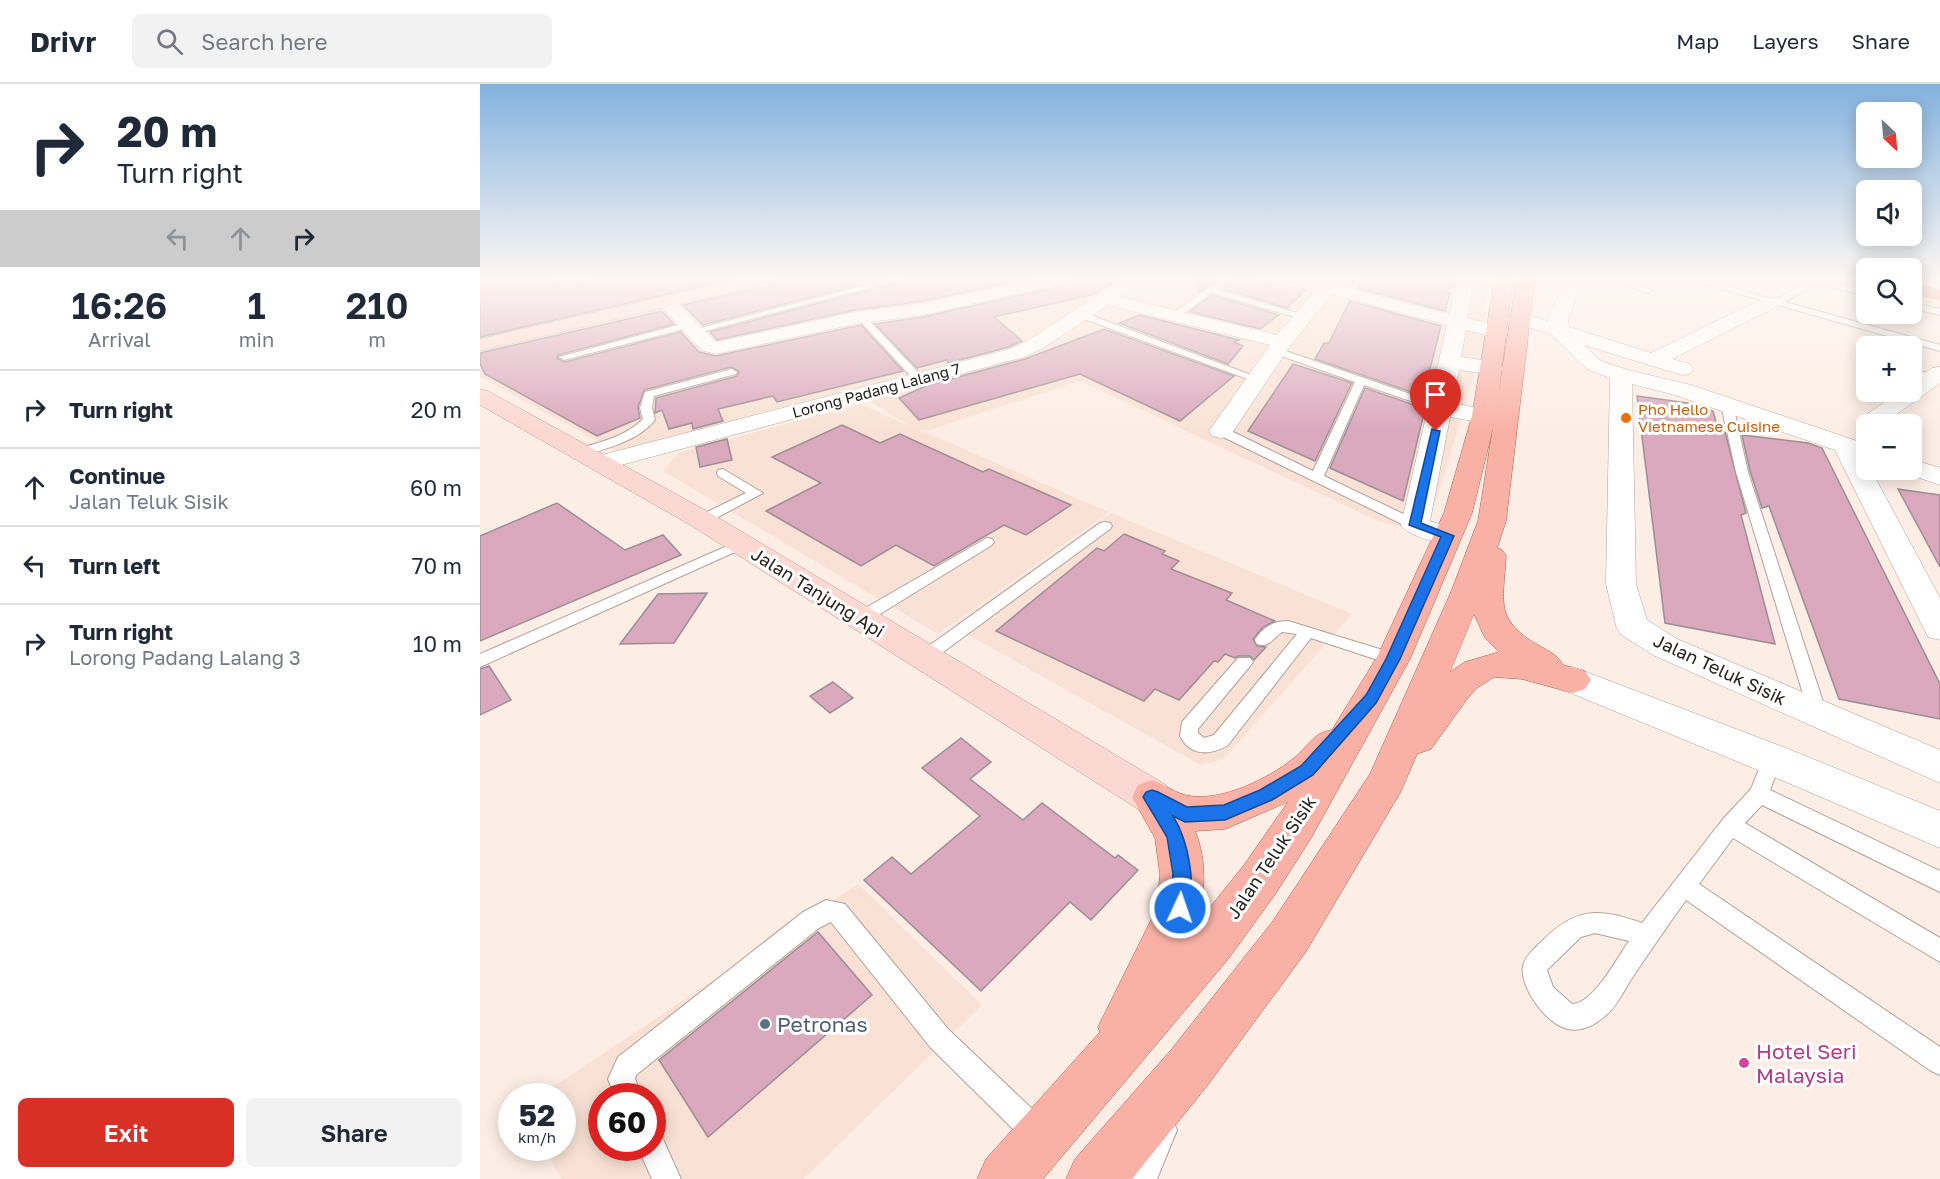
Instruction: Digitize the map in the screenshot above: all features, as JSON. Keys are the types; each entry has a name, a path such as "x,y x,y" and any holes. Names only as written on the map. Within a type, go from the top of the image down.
{"main road":[{"name":"Jalan Teluk Sisik","path":"1006,1179 1212,942 1260,879 1296,825 1371,699 1393,659 1432,530 1458,513 1484,416 1492,368 1504,329"},
{"path":"1512,329 1492,521 1489,613 1495,627 1510,644 1573,680"},
{"path":"1386,782 1467,592 1492,521"},
{"path":"1095,1179 1189,1068 1289,937 1386,782 1463,679 1484,666 1504,664 1573,680"},
{"path":"1152,797 1185,814 1225,812 1266,795 1307,770 1371,699"},
{"path":"1098,1075 1165,945 1180,908 1182,874 1176,835 1152,797"}],"street":[{"path":"480,345 549,329"},
{"path":"693,329 708,346 727,347 807,329"},
{"name":"Lorong Padang Lalang 7","path":"590,458 919,379 1017,353 1036,344 1057,329"},
{"path":"1216,329 1280,347"},
{"path":"1221,430 1293,329"},
{"path":"1432,530 1441,408 1455,329"},
{"path":"1560,329 1856,430"},
{"path":"1560,329 1562,335 1594,365 1621,375 1667,385 1727,405 1856,430"},
{"path":"1653,360 1717,329"},
{"path":"1450,362 1492,368"},
{"path":"1621,375 1655,376 1689,372"},
{"name":"Jalan Teluk Sisik","path":"1621,375 1621,584 1632,626 1665,647 1940,766"},
{"path":"1883,414 1937,375"},
{"name":"Jalan Tanjung Api","path":"480,396 702,520 1152,797"},
{"path":"1441,408 1484,416"},
{"path":"1922,448 1940,454"},
{"path":"1922,471 1940,477"},
{"path":"1879,480 1940,629"},
{"path":"1573,680 1766,776 1940,830"}],"lane":[{"path":"564,357 687,329"},
{"path":"872,329 919,379"},
{"path":"1120,329 1257,379"},
{"path":"1872,329 1940,348"},
{"path":"1280,347 1361,380 1441,408"},
{"path":"590,458 649,420 646,408 649,394 732,372"},
{"path":"1922,373 1937,375"},
{"path":"1317,477 1361,380"},
{"path":"1727,405 1745,483 1818,714"},
{"path":"1221,430 1432,530"},
{"path":"702,520 756,493 723,473"},
{"path":"925,657 1105,526"},
{"path":"861,618 987,542"},
{"path":"480,661 741,544"},
{"path":"1263,640 1272,629 1278,626 1308,631 1393,659"},
{"path":"1244,662 1189,727 1189,736 1193,742 1211,746 1221,740 1308,631"},
{"path":"1646,936 1615,924 1587,922 1564,934 1535,966 1535,982 1550,1002 1568,1017 1583,1017 1599,1006 1646,936 1766,776 1940,882"},
{"path":"1730,825 1940,951"},
{"path":"1684,886 1940,1062"},
{"path":"623,1083 621,1078 627,1066 812,920 826,911 837,912 939,1038 1042,1138"},
{"path":"1143,1179 1189,1068"},
{"path":"659,1161 667,1179"}],"shaded area":[{"path":"480,329 1044,329 1009,351 617,452 480,377"},
{"path":"1066,329 1485,329 1485,340 1431,517 1417,527 1400,527 1378,521 1080,381 929,430 920,430 1109,512 938,634 663,471 678,453 860,404 911,427 868,400 868,396 1027,355"},
{"path":"1111,513 1352,614 1224,759 1201,765 952,626"},
{"path":"858,884 982,1005 803,1179 561,1179 552,1161 576,1161 576,1083 559,1083"}],"building":[{"path":"480,329 515,329 480,337"},
{"path":"584,329 655,329 558,355 557,358 565,362 681,332 699,352 716,356 842,329 865,329 903,371 777,402 773,396 718,409 723,421 693,429 692,423 669,429 662,410 655,413 656,398 737,376 739,371 731,367 644,390 638,407 640,418 597,436 485,374 480,364 480,353"},
{"path":"721,329 767,329 717,340 710,332"},
{"path":"880,329 1008,329 1022,341 1009,347 948,363 947,360 917,368"},
{"path":"1104,329 1234,376 1180,421 1080,374 919,420 899,398 928,385 1025,359"},
{"path":"1135,329 1196,329 1239,340 1234,342 1243,346 1228,364"},
{"path":"1336,329 1440,329 1423,396 1315,359 1324,343 1329,343"},
{"path":"1293,364 1352,383 1315,461 1248,431"},
{"path":"1365,388 1420,407 1419,411 1424,413 1403,501 1330,468"},
{"path":"1637,396 1695,404 1713,411 1719,432 1725,432 1746,513 1741,515 1775,644 1665,623"},
{"path":"842,425 880,443 900,434 983,472 989,469 1071,505 1026,535 1004,525 934,566 896,545 861,566 766,511 821,483 772,457"},
{"path":"1742,435 1808,443 1822,448 1940,684 1940,719 1839,699 1769,506 1762,508"},
{"path":"727,439 732,460 700,467 696,447"},
{"path":"1898,489 1940,495 1940,567"},
{"path":"557,503 625,550 663,535 681,555 480,641 480,536"},
{"path":"1124,534 1165,551 1162,554 1179,561 1171,569 1232,593 1226,600 1275,621 1263,627 1253,639 1257,646 1266,647 1254,660 1250,656 1235,658 1225,654 1218,662 1214,661 1179,700 1155,689 1144,701 996,631 1097,548 1104,551"},
{"path":"707,593 674,643 620,644 658,594"},
{"path":"489,666 511,700 480,715 480,669"},
{"path":"833,682 853,698 830,713 810,696"},
{"path":"961,738 991,762 970,779 1023,820 1042,803 1115,858 1118,855 1138,870 1091,920 1070,902 981,991 864,880 892,857 911,874 980,816 922,768"},
{"name":"Petronas","path":"818,932 872,995 708,1137 659,1060"}],"place":[{"name":"Pho Hello Vietnamese Cuisine","path":"1626,418"},
{"name":"Petronas","path":"765,1024"},
{"name":"Hotel Seri Malaysia","path":"1744,1063"}],"route":[{"path":"1180,908 1182,874 1176,835 1152,797 1185,814 1225,812 1266,795 1307,770 1371,699 1393,659 1448,536 1415,525 1436,431"}]}
